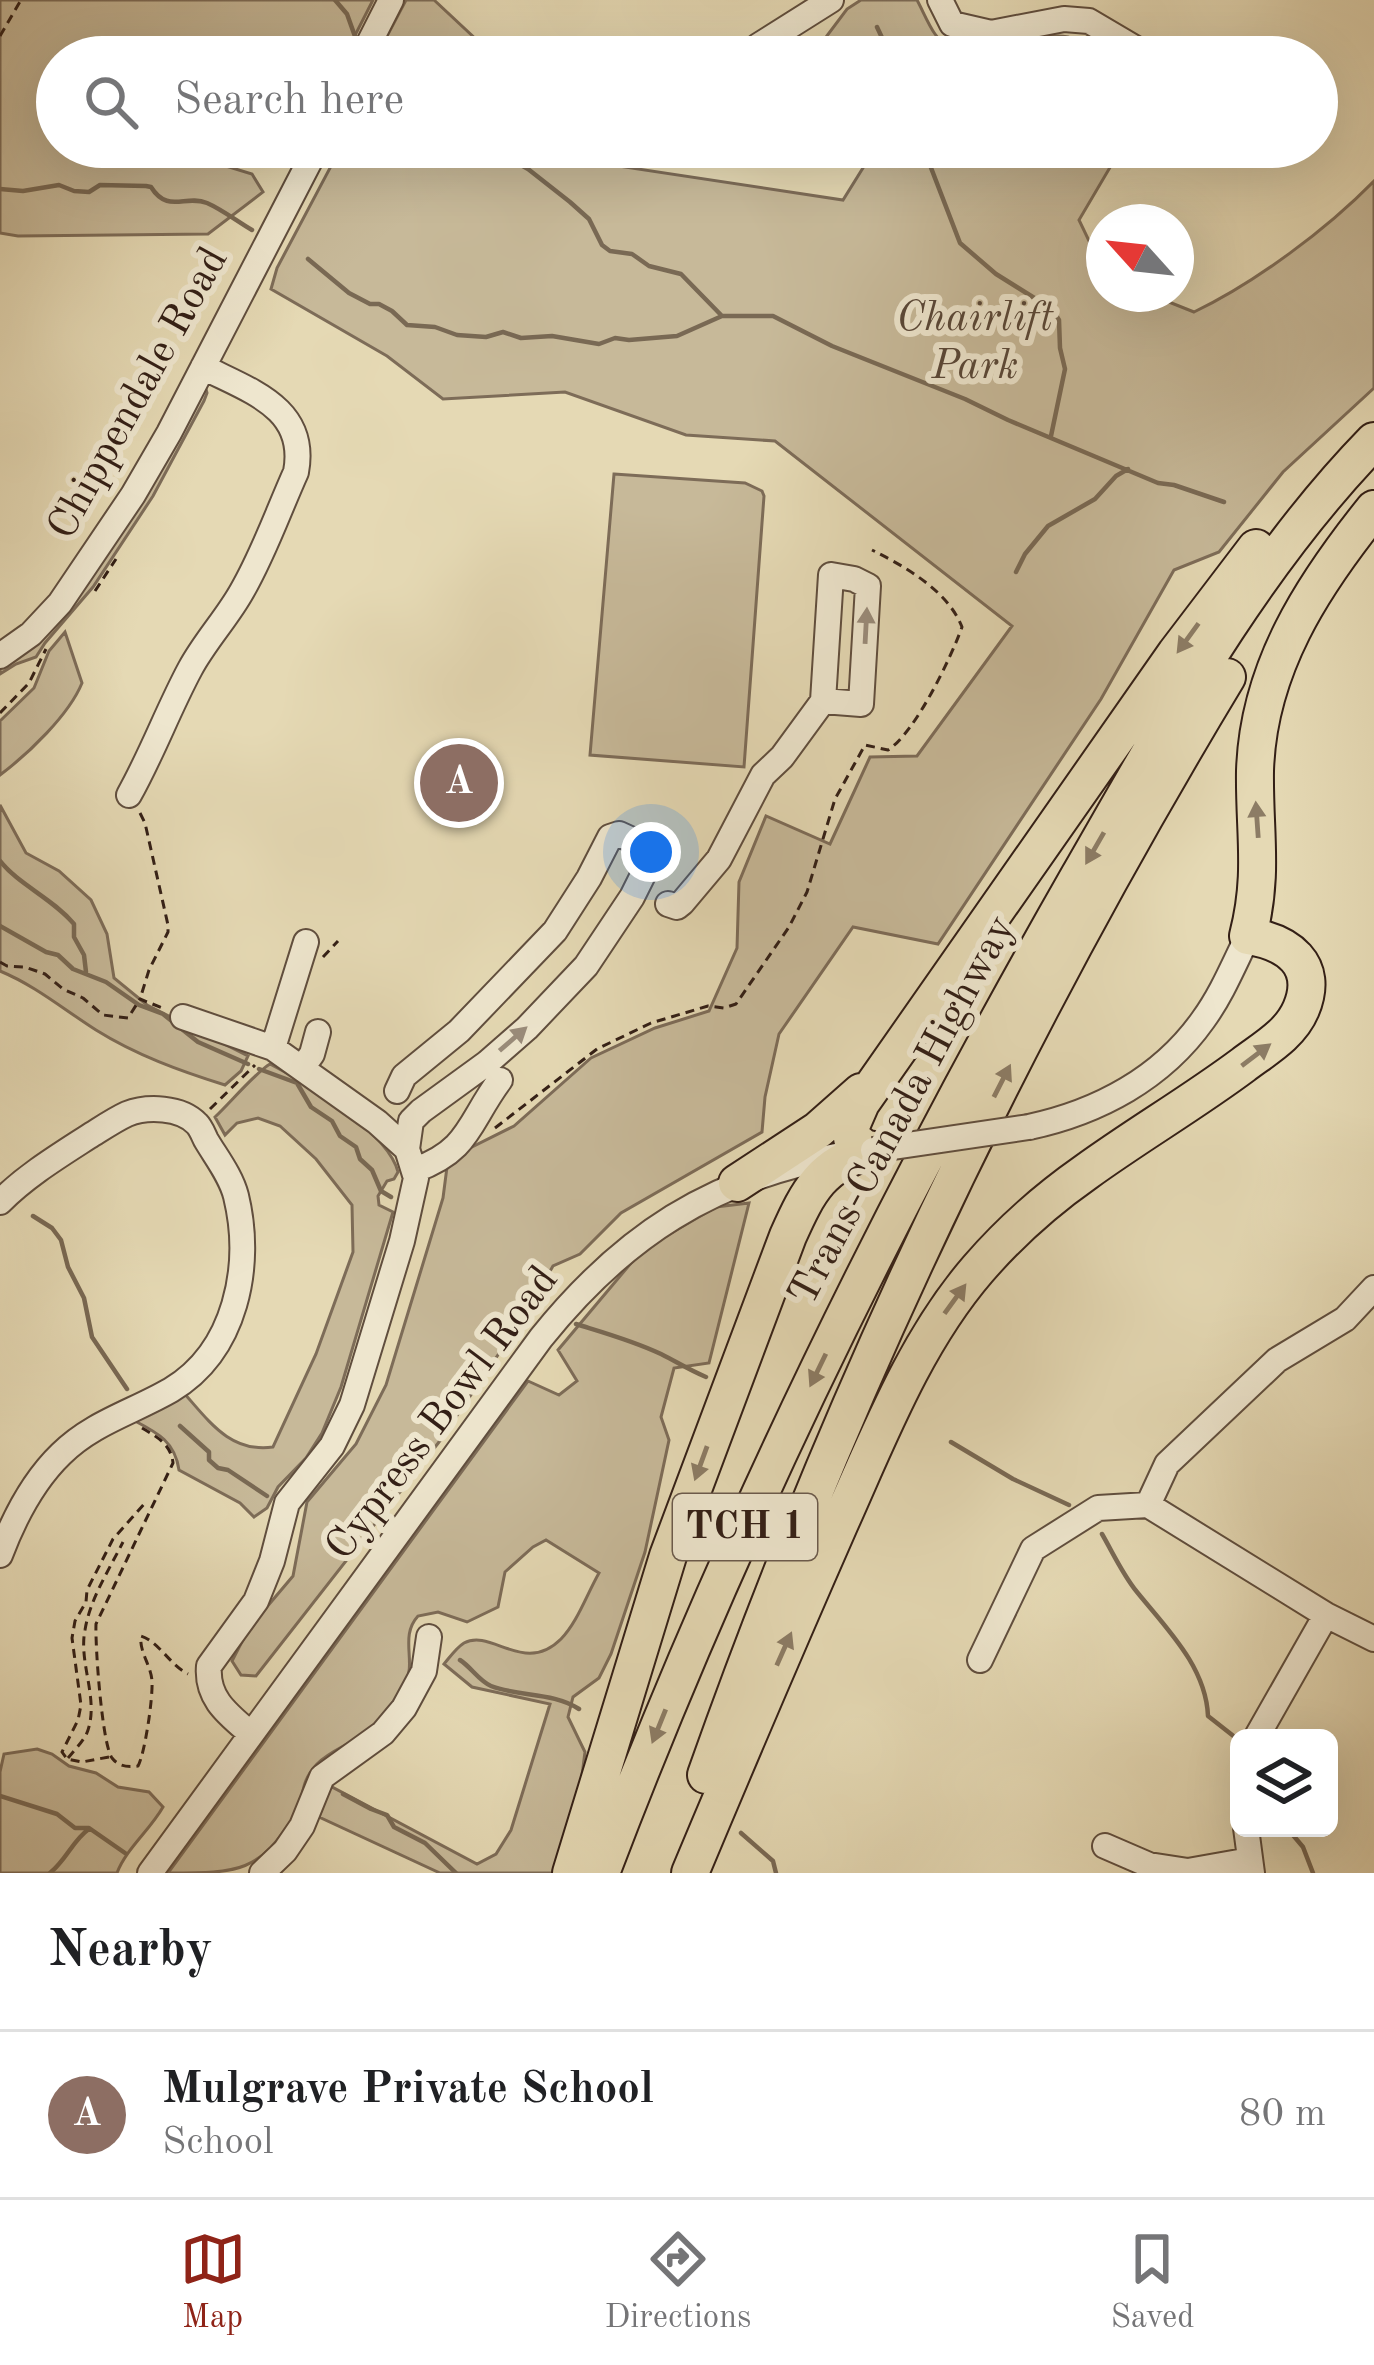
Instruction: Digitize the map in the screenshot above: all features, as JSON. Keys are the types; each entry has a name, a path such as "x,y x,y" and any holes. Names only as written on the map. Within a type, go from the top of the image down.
{"highway":[{"path":"873,1150 852,1138 851,1126 861,1102 1232,578 1309,486 1374,423"},
{"name":"Trans-Canada Highway","path":"601,1873 753,1509 952,1103 1097,845 1225,633 1294,535 1374,441"},
{"name":"Trans-Canada Highway","path":"672,1873 748,1660 829,1458 940,1207 1027,1031 1120,859 1236,662 1312,551 1374,476"},
{"path":"690,1873 878,1439 945,1313 1019,1224 1293,1024 1305,997 1297,958 1278,942 1248,936 1258,887 1258,734 1273,671 1307,601 1374,509"},
{"path":"737,1183 818,1130 892,1059"},
{"path":"571,1873 668,1556 788,1236 805,1198 822,1176 847,1159 873,1150"},
{"path":"737,1183 759,1180 784,1190 790,1207 788,1236"}],"street":[{"path":"373,36 391,0"},
{"path":"774,36 831,0"},
{"path":"940,0 952,24 991,34 1064,19 1089,21 1114,36"},
{"name":"Chippendale Road","path":"0,656 40,625 82,574 151,466 306,168"},
{"path":"129,794 192,665 255,566 296,472 294,430 282,413 203,367"},
{"path":"668,904 677,907 682,903 719,859 763,776 823,701 831,575 840,575 868,586 861,704 823,701"},
{"path":"251,1734 215,1699 209,1666 256,1601 287,1503 332,1446 352,1405 412,1204 412,1121 527,1028 586,966 645,872 632,840 619,834 610,837 555,931 458,1031 404,1076 375,1121"},
{"name":"Cypress Bowl Road","path":"150,1873 562,1312 610,1262 688,1206 737,1183 806,1162 1029,1126 1104,1104 1160,1066 1203,1020 1248,936"},
{"path":"273,1048 313,951"},
{"path":"183,1017 273,1048 375,1121 411,1159 438,1161 449,1154 500,1080"},
{"path":"302,1068 318,1032"},
{"path":"398,1091 472,1047 435,1085 421,1111"},
{"path":"0,1202 34,1172 130,1113 171,1111 196,1123 236,1193 242,1250 230,1324 217,1348 169,1390 78,1439 49,1467 22,1505 0,1555"},
{"path":"1148,1505 1167,1464 1277,1360 1346,1318 1374,1288"},
{"path":"980,1660 1033,1549 1098,1508 1148,1505 1326,1616 1374,1639"},
{"path":"1261,1729 1326,1616"},
{"path":"262,1873 302,1826 322,1777 383,1733 404,1708 424,1671 429,1637"},
{"path":"1105,1846 1149,1865 1188,1871 1251,1867 1247,1837"}],"path":[{"path":"0,36 21,0"},
{"path":"471,1126 486,1131 498,1126 597,1049 686,1012 708,1006 730,1008 752,985 807,892 835,800 866,745 888,750 901,741 962,627 928,584 872,550"},
{"path":"0,713 21,694 37,666"},
{"path":"0,962 45,974 103,1015 128,1018 133,1012 169,926 145,823 129,794"},
{"path":"313,951 338,940"},
{"path":"140,1000 183,1017"},
{"path":"196,1123 273,1048"},
{"path":"122,1412 169,1448 172,1463 96,1624 111,1756 119,1764 134,1767 141,1763 152,1678 141,1636 180,1670 208,1678"},
{"path":"111,1756 82,1762 67,1759 62,1752 81,1705 72,1638 87,1590 113,1539 146,1502"},
{"path":"67,1759 87,1732 91,1696 85,1630 124,1542"},
{"path":"97,1570 106,1575"},
{"path":"85,1630 95,1634"},
{"path":"79,1696 101,1696"}],"green space":[{"path":"0,0 373,0 355,36 36,36 36,168 232,168 252,174 263,192 208,234 0,233"},
{"path":"406,0 434,0 473,36 387,36"},
{"path":"861,0 917,0 937,36 827,36 847,9"},
{"name":"Chairlift Park","path":"330,168 631,168 843,200 863,168 1110,168 1079,220 1086,235 1086,312 1194,312 1289,254 1374,181 1374,388 1283,472 1219,552 1174,570 1101,699 938,944 853,927 779,1034 762,1132 621,1213 580,1254 553,1266 439,1442 256,1676 241,1675 232,1661 249,1628 293,1576 307,1502 356,1444 386,1385 443,1198 447,1167 466,1150 514,1126 591,1058 655,1028 709,1011 737,948 739,882 766,816 830,844 870,757 917,756 1012,626 775,441 686,435 565,392 443,399 387,356 271,289 277,268"},
{"path":"206,389 153,496 93,587 36,657 0,674 0,669 26,650"},
{"path":"614,474 745,483 762,491 744,767 590,755"},
{"path":"65,632 82,683 47,733 0,775 0,721 34,688 49,651"},
{"path":"0,805 26,853 59,871 91,900 107,934 114,978 147,1005 248,1056 241,1071 225,1085 127,1047 0,971"},
{"path":"270,1064 363,1125 398,1172 378,1196 379,1205 393,1212 341,1387 322,1433 267,1508 254,1517 240,1503 179,1470 169,1445 135,1421 176,1401 183,1392 232,1440 273,1447 316,1354 353,1252 352,1205 316,1159 280,1126 258,1118 237,1123 225,1135 215,1117"},
{"path":"749,1203 709,1363 674,1368 661,1417 669,1440 645,1552 611,1654 599,1678 573,1697 568,1717 585,1752 576,1822 557,1873 440,1873 319,1817 330,1786 477,1864 496,1854 511,1830 550,1704 472,1687 444,1664 461,1645 475,1640 534,1653 547,1649 567,1632 599,1573 546,1540 505,1572 498,1607 467,1622 438,1612 418,1616 410,1632 408,1676 396,1701 371,1729 317,1764 307,1778 296,1813 271,1848 230,1870 168,1873 528,1381 559,1395 577,1381 558,1350 642,1250 716,1207"},
{"path":"37,1749 118,1787 149,1792 163,1807 117,1873 0,1873 4,1754"}],"waterway":[{"path":"335,0 347,14 355,36"},
{"path":"877,27 881,36"},
{"path":"526,168 589,219 602,245 681,274 722,316 773,316 832,346 1158,483 1224,502"},
{"path":"931,168 960,243 996,274 1052,309 1059,320 1065,369 1051,436"},
{"path":"0,189 59,185 89,192 100,185 146,186 170,202 207,203 252,230"},
{"path":"308,259 349,293 392,311 407,325 457,335 486,337 503,332 521,338 552,336 599,344 615,338 677,336 722,316"},
{"path":"1016,572 1048,526 1095,499 1128,469"},
{"path":"0,861 74,924 86,972"},
{"path":"0,926 163,1014 198,1042 248,1064"},
{"path":"259,1069 297,1083 311,1107 356,1147 381,1191 391,1197"},
{"path":"33,1216 61,1240 84,1298 92,1337 127,1389"},
{"path":"576,1324 640,1345 706,1377"},
{"path":"180,1426 209,1452 209,1460 218,1468 267,1496"},
{"path":"951,1442 1069,1505"},
{"path":"1102,1534 1132,1585 1193,1665 1208,1716 1230,1733"},
{"path":"460,1660 491,1686 579,1709"},
{"path":"343,1794 387,1815 394,1827 425,1843 456,1873"},
{"path":"0,1796 57,1814 75,1828 89,1828 125,1853"},
{"path":"50,1873 89,1829"},
{"path":"741,1833 773,1861 776,1873"},
{"path":"1295,1837 1313,1873"}],"place":[{"name":"Mulgrave Private School","path":"459,783"}]}
